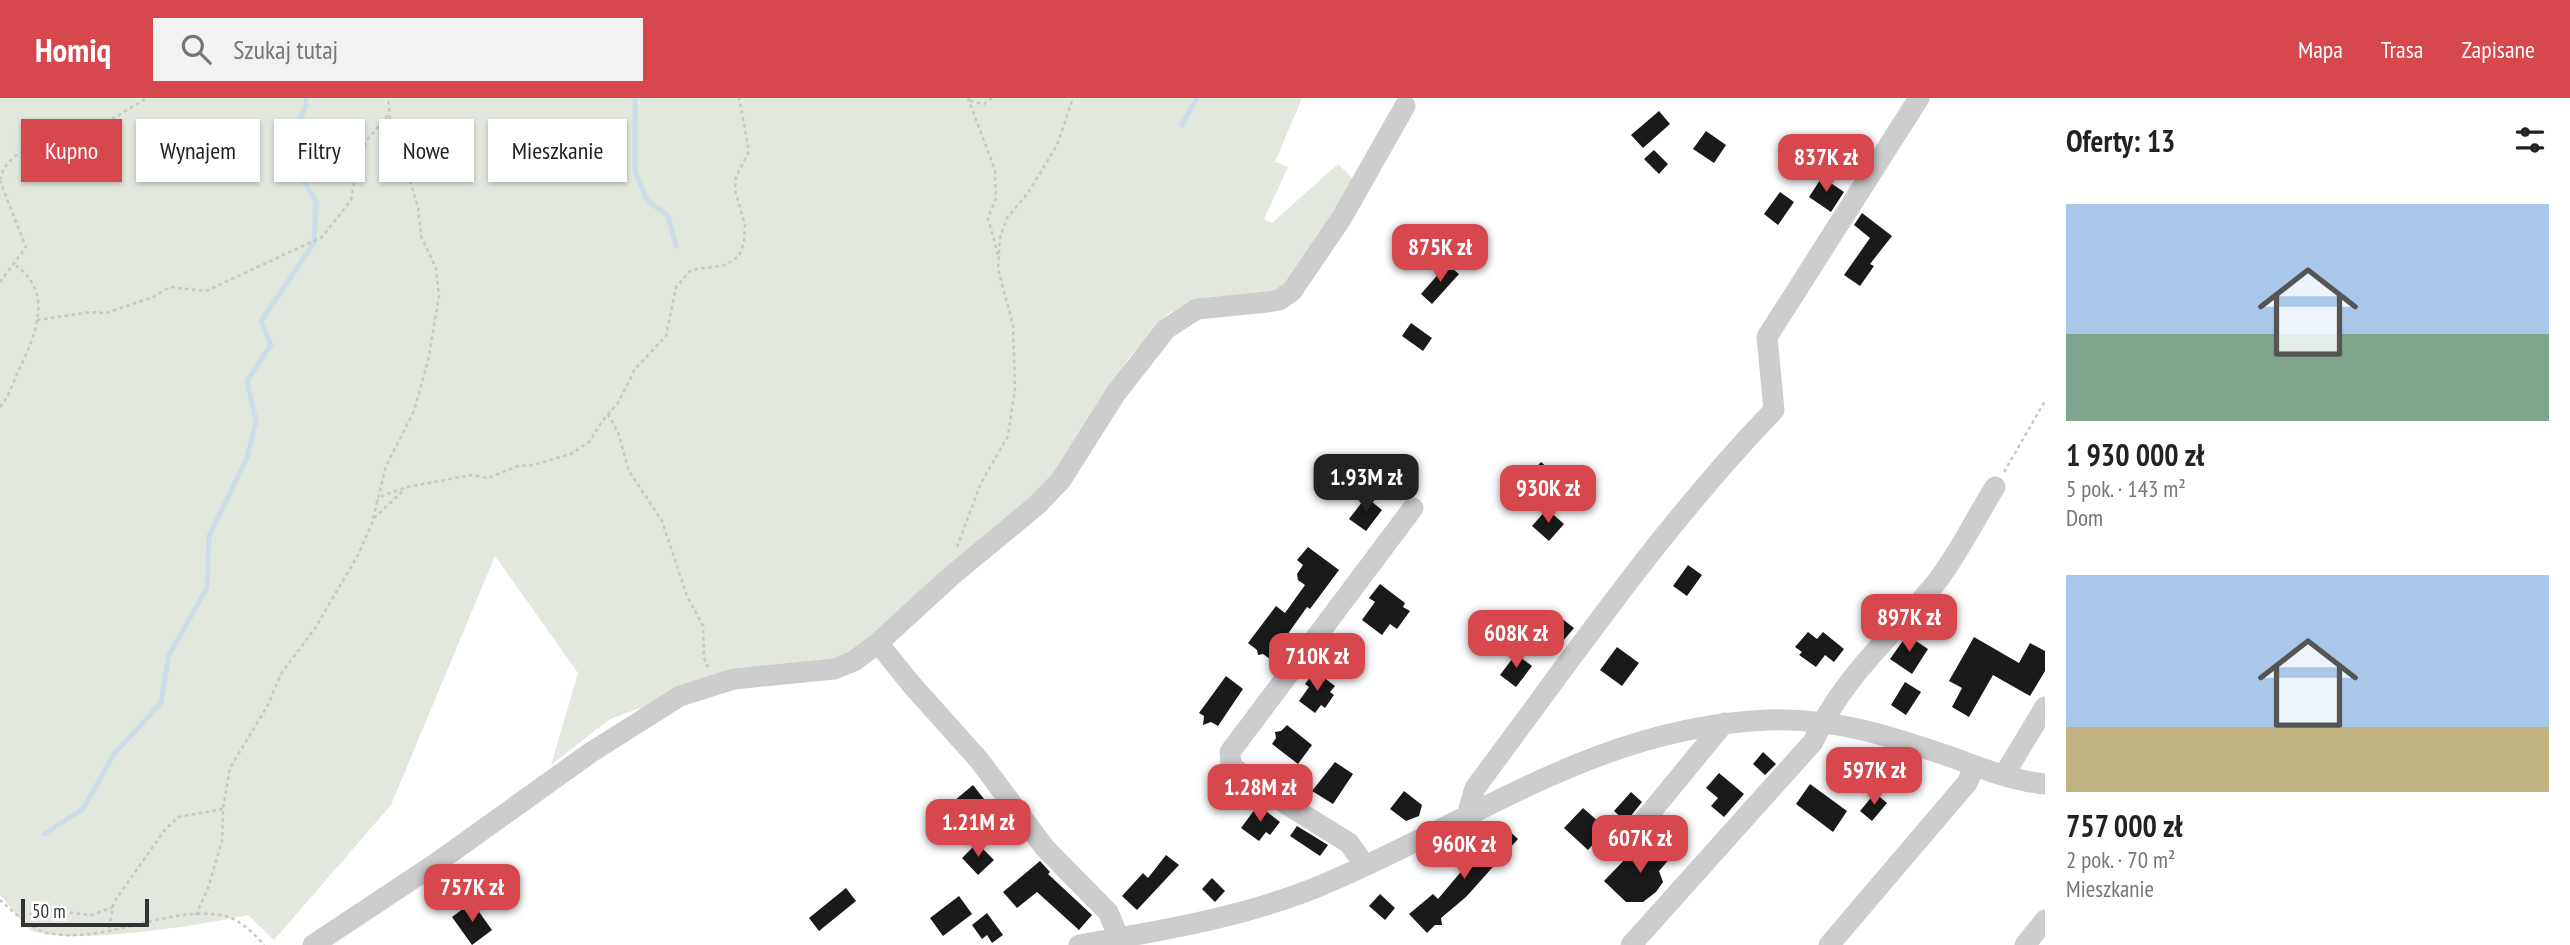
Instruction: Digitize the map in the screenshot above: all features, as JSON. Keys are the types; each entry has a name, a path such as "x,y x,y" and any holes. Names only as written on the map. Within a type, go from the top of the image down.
{"street":[{"path":"1467,816 1475,788 1641,568 1736,449 1774,410 1767,337 1919,98"},
{"path":"313,945 639,720 680,696 734,679 834,669 854,661 878,643 1037,505 1061,480 1116,393 1166,329 1197,309 1279,300 1292,291 1341,219 1405,106"},
{"path":"1631,945 1814,742 1822,722 1854,674 1936,582 1995,487"},
{"path":"1365,866 1349,843 1249,781 1231,765 1230,752 1413,508"},
{"path":"878,643 979,760 1045,848 1108,912 1119,938"},
{"path":"2004,775 2045,707"},
{"path":"1079,945 1239,914 1315,888 1547,776 1614,748 1675,731 1724,723 1771,720 1822,722 1891,737 2004,775 2045,784"},
{"path":"1628,840 1724,723"},
{"path":"1829,945 1967,783 1975,766"},
{"path":"2025,945 2045,920"}],"path":[{"path":"0,282 26,247 0,180 2,167 31,146 68,138 101,125 147,98"},
{"path":"196,915 208,888 222,841 223,809 230,768 268,705 281,674 315,628 358,555 372,521 386,466 414,411 433,341 439,296 436,268 421,236 418,207 397,141 391,133 388,98"},
{"path":"376,503 384,495 407,486 472,475 488,478 518,466 533,465 571,454 590,441 618,403 635,369 666,336 676,287 691,270 726,265 739,256 746,225 735,190 736,177 749,151 739,98"},
{"path":"969,100 984,104 992,98"},
{"path":"950,578 965,520 981,483 1008,436 1015,388 1013,325 998,269 1000,238 1007,218 1028,193 1057,145 1073,98"},
{"path":"969,100 996,170 996,198 988,218 999,258"},
{"path":"37,320 90,312 106,313 144,301 170,287 205,291 322,237 351,200 358,160 367,140 390,113"},
{"path":"0,407 8,398 30,347 37,320 37,290 28,274 15,265"},
{"path":"1995,487 2045,401"},
{"path":"608,414 618,432 629,471 662,522 687,596 703,626 704,657 711,685"},
{"path":"372,521 407,486"},
{"path":"109,930 113,907 164,831 178,817 223,809"},
{"path":"0,900 20,918 47,933 78,935 196,915 227,916 254,933 264,945"},
{"path":"20,918 42,910 92,915 113,907"}],"shaded area":[{"path":"0,98 1302,98 1275,162 1288,167 1264,219 1272,223 1338,164 1354,180 1283,293 1206,297 1167,314 1128,359 1051,481 849,659 731,675 610,719 551,765 578,673 495,556 391,805 274,940 248,915 137,932 52,935 32,931 0,895"}],"building":[{"path":"1659,111 1670,124 1643,148 1631,135"},
{"path":"1706,131 1726,145 1714,163 1693,149"},
{"path":"1654,150 1668,164 1659,174 1644,159"},
{"path":"1822,177 1844,192 1831,212 1809,197"},
{"path":"1780,192 1794,202 1778,225 1764,214"},
{"path":"1862,213 1892,236 1870,264 1874,266 1860,286 1844,275 1870,238 1854,225"},
{"path":"1447,264 1459,274 1432,304 1421,294"},
{"path":"1411,323 1432,338 1423,351 1402,336"},
{"path":"1541,462 1566,484 1556,495 1531,473"},
{"path":"1366,497 1382,510 1366,531 1349,519"},
{"path":"1547,509 1564,524 1549,541 1532,526"},
{"path":"1308,547 1339,570 1310,609 1307,607 1270,659 1263,654 1258,655 1257,650 1248,643 1276,606 1285,613 1305,585 1298,580 1297,574 1303,565 1297,560"},
{"path":"1688,565 1702,575 1687,596 1673,586"},
{"path":"1380,584 1405,603 1403,607 1410,611 1397,629 1390,624 1382,635 1362,620 1375,602 1369,598"},
{"path":"1552,611 1574,628 1558,647 1536,631"},
{"path":"1808,632 1817,639 1823,632 1844,649 1834,662 1825,655 1816,667 1799,655 1802,652 1795,647"},
{"path":"1907,635 1928,649 1912,674 1890,659"},
{"path":"1974,637 2019,663 2030,643 2045,651 2045,671 2030,696 1993,675 1969,717 1952,707 1962,688 1949,681"},
{"path":"1617,647 1639,663 1622,686 1600,670"},
{"path":"1516,654 1532,666 1516,687 1500,675"},
{"path":"1315,671 1335,686 1330,692 1334,695 1325,708 1321,705 1315,713 1299,701 1309,687 1305,684"},
{"path":"1226,676 1243,689 1218,726 1211,722 1203,725 1204,716 1199,713"},
{"path":"1905,682 1921,692 1906,715 1891,705"},
{"path":"1287,725 1312,745 1298,764 1272,744 1276,738 1275,732 1281,731"},
{"path":"1763,752 1776,764 1765,775 1753,764"},
{"path":"1335,762 1353,774 1333,804 1312,791"},
{"path":"1719,773 1744,794 1724,817 1711,806 1718,798 1706,788"},
{"path":"1810,784 1847,811 1833,832 1796,804"},
{"path":"973,785 988,804 969,819 954,801"},
{"path":"1404,791 1422,805 1419,816 1406,821 1390,809"},
{"path":"1631,792 1642,802 1626,822 1614,811"},
{"path":"1875,793 1887,803 1872,821 1860,811"},
{"path":"1258,805 1280,822 1270,835 1266,832 1259,841 1241,828"},
{"path":"1583,808 1607,829 1588,850 1564,828"},
{"path":"1297,826 1328,845 1320,856 1290,836"},
{"path":"1507,829 1518,839 1466,897 1441,918 1442,925 1435,925 1427,933 1409,914 1433,894 1438,899 1480,849 1496,833"},
{"path":"1656,840 1672,856 1659,871 1663,882 1656,892 1643,902 1626,902 1604,881 1631,853 1637,859"},
{"path":"977,843 994,860 978,875 962,858"},
{"path":"1166,855 1179,865 1137,910 1122,896 1143,873 1148,878"},
{"path":"1040,861 1050,872 1048,874 1092,915 1079,930 1037,892 1017,908 1003,892"},
{"path":"1212,878 1225,891 1215,902 1202,889"},
{"path":"846,888 856,901 819,931 809,918"},
{"path":"1380,894 1395,908 1385,920 1369,906"},
{"path":"959,896 972,914 943,936 930,918"},
{"path":"472,902 492,930 472,945 452,917"},
{"path":"987,913 1003,935 992,943 987,935 982,939 972,925"}],"waterway":[{"path":"44,834 83,809 114,754 161,703 169,655 207,588 209,536 247,458 256,421 247,381 271,345 261,321 314,243 316,201 286,153 306,105 306,98"},
{"path":"635,98 635,171 647,200 668,216 676,246"},
{"path":"1182,125 1197,98"}]}
